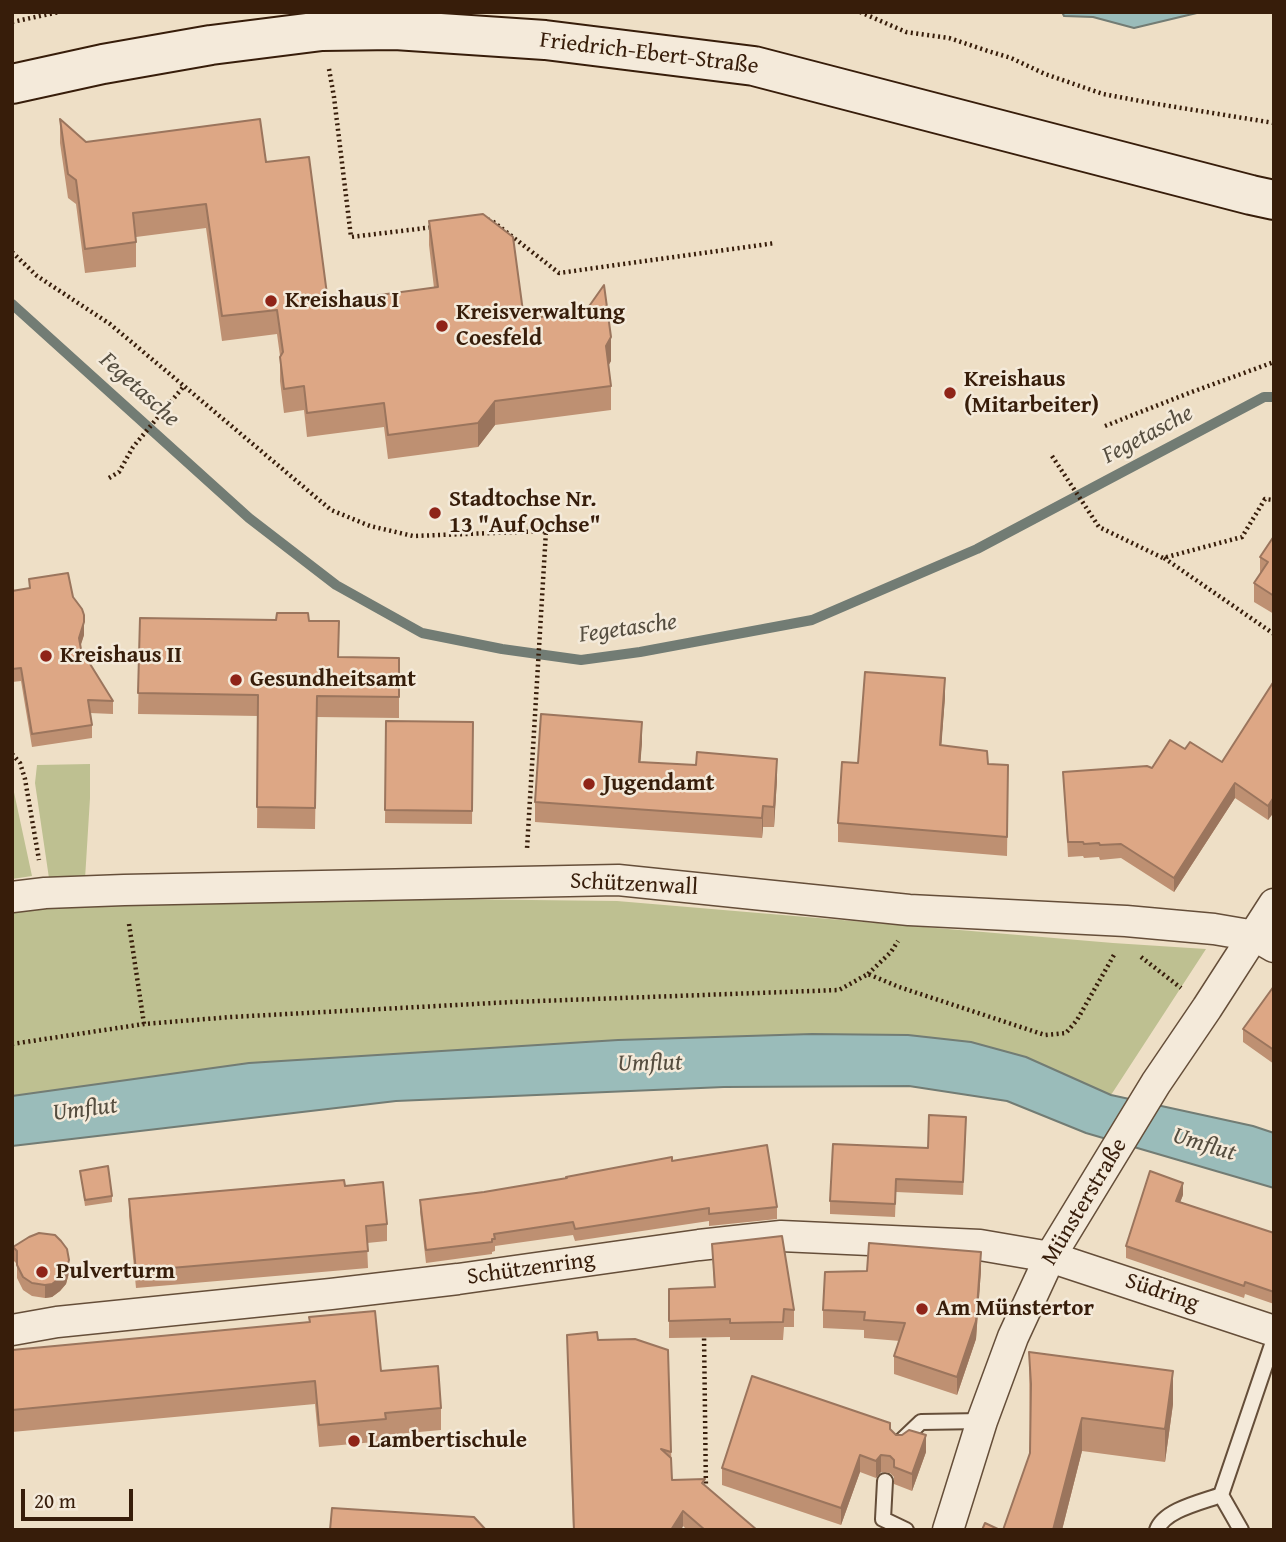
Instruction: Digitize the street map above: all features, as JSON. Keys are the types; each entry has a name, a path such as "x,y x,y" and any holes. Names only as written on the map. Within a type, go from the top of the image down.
{"street":[{"name":"Friedrich-Ebert-Straße","path":"12,84 184,50 396,21 754,66 1274,200"},
{"name":"Schützenwall","path":"12,897 124,890 618,880 1122,933 1214,929 1264,941"},
{"name":"Münsterstraße","path":"948,1530 982,1421 1013,1336 1050,1256 1156,1083 1208,1008 1264,941 1274,904"},
{"name":"Schützenring","path":"12,1330 57,1322 458,1279 780,1236 980,1244 1050,1256"},
{"name":"Südring","path":"1050,1256 1274,1331"}],"lane":[{"path":"1241,1530 1221,1495 1274,1339"},
{"path":"899,1443 921,1423 982,1421"},
{"path":"885,1481 883,1519 906,1530"},
{"path":"1157,1530 1160,1522 1175,1511 1221,1495"}],"path":[{"path":"12,22 59,12"},
{"path":"860,12 906,32 948,38 1011,58 1045,74 1103,94 1274,123"},
{"path":"322,31 334,97 351,237 440,226"},
{"path":"478,222 491,220 559,273 775,243"},
{"path":"12,252 37,276 110,324 331,510 370,526 413,536 547,531 525,881"},
{"path":"1105,426 1274,362"},
{"path":"109,478 119,472 133,447 184,386"},
{"path":"1052,456 1099,527 1163,558 1274,634"},
{"path":"1163,558 1242,537 1265,499 1274,500"},
{"path":"12,754 20,763 25,779 45,893"},
{"path":"124,890 144,1024"},
{"path":"1122,933 1132,950 1208,1008"},
{"path":"12,1044 144,1024 231,1017 512,1002 839,990 868,974 899,987 1045,1034 1066,1033 1077,1020 1122,933"},
{"path":"704,1327 706,1499"}],"green space":[{"path":"90,764 85,879 50,885 35,783 37,765"},
{"path":"12,783 32,876 12,879"},
{"path":"103,895 617,901 1206,949 1111,1095 1026,1057 971,1042 908,1035 812,1034 618,1040 249,1063 12,1096 12,898"}],"water":[{"path":"1062,12 1201,12 1134,28 1093,17 1064,16"},
{"name":"Umflut","path":"812,1034 908,1035 971,1042 1026,1057 1111,1095 1274,1133 1274,1188 1086,1133 1007,1101 909,1086 724,1087 396,1101 12,1146 12,1096 249,1063 618,1040"}],"building":[{"name":"Kreishaus Ⅰ","path":"60,119 86,142 260,119 266,162 309,157 328,302 438,287 429,221 483,214 513,237 524,319 585,312 604,285 611,337 606,346 611,386 495,401 478,423 388,435 384,403 307,413 304,386 284,389 280,357 283,352 277,310 222,316 206,204 133,213 136,242 85,249 76,180 68,174"},
{"path":"1274,536 1274,596 1254,583 1268,562 1260,557"},
{"name":"Kreishaus Ⅱ","path":"68,573 73,597 84,615 79,638 82,655 113,701 88,700 92,725 32,734 21,668 12,669 12,591 30,588 29,579"},
{"path":"277,613 308,613 309,621 339,621 338,657 399,658 399,697 317,696 315,808 257,807 258,695 138,693 140,618 276,620"},
{"path":"865,672 945,678 940,745 987,751 988,764 1008,765 1007,837 838,823 842,762 858,763"},
{"path":"1274,681 1274,797 1268,806 1235,783 1174,878 1121,844 1068,842 1063,772 1147,766 1152,768 1170,740 1185,749 1190,742 1222,762"},
{"path":"541,714 642,722 639,762 696,765 697,752 777,759 774,807 763,806 762,818 535,802"},
{"path":"386,721 473,722 472,811 385,810"},
{"path":"1274,986 1274,1050 1243,1029"},
{"path":"929,1115 966,1117 963,1182 896,1179 895,1204 830,1201 833,1144 928,1148"},
{"path":"767,1145 777,1207 709,1214 709,1208 575,1229 573,1222 494,1234 495,1239 492,1239 492,1242 426,1250 420,1200 567,1178 672,1157 672,1161"},
{"path":"108,1166 112,1196 85,1200 80,1171"},
{"path":"1150,1171 1183,1183 1176,1201 1274,1233 1274,1292 1245,1282 1244,1286 1126,1246"},
{"path":"344,1180 345,1186 383,1182 387,1224 366,1226 368,1251 136,1271 129,1199"},
{"name":"Pulverturm","path":"39,1233 55,1235 67,1249 69,1260 66,1271 52,1284 32,1283 23,1277 17,1265 17,1251 13,1247"},
{"path":"782,1236 794,1310 784,1309 783,1322 730,1323 730,1319 669,1321 669,1289 715,1287 712,1244"},
{"path":"869,1243 981,1252 976,1321 957,1377 894,1356 905,1323 864,1320 865,1312 823,1310 825,1272 867,1271"},
{"path":"375,1311 381,1371 438,1366 441,1408 385,1413 386,1419 319,1425 315,1381 12,1410 12,1350 310,1322 309,1317"},
{"path":"597,1332 598,1340 635,1339 668,1350 671,1452 661,1449 671,1458 672,1480 705,1479 702,1483 757,1530 705,1530 683,1511 671,1530 574,1530 567,1335"},
{"path":"1029,1352 1173,1371 1165,1429 1082,1418 1053,1530 1003,1530 1030,1453"},
{"path":"752,1376 890,1423 890,1429 896,1435 902,1435 909,1430 926,1435 912,1474 894,1467 894,1460 890,1456 881,1455 876,1461 860,1455 841,1508 722,1468"},
{"path":"332,1508 474,1517 486,1530 330,1530"},
{"path":"985,1523 1000,1530 982,1530"}],"waterway":[{"name":"Fegetasche","path":"12,304 249,518 336,585 422,633 502,649 581,660 640,652 812,620 977,549 1264,397 1274,397"}],"place":[{"name":"Kreishaus Ⅰ","path":"271,301"},
{"name":"Kreisverwaltung Coesfeld","path":"442,326"},
{"name":"Kreishaus (Mitarbeiter)","path":"950,393"},
{"name":"Stadtochse Nr. 13 \"Auf Ochse\"","path":"435,513"},
{"name":"Kreishaus Ⅱ","path":"46,656"},
{"name":"Gesundheitsamt","path":"236,680"},
{"name":"Jugendamt","path":"589,784"},
{"name":"Pulverturm","path":"42,1272"},
{"name":"Am Münstertor","path":"922,1309"},
{"name":"Lambertischule","path":"354,1441"}]}
